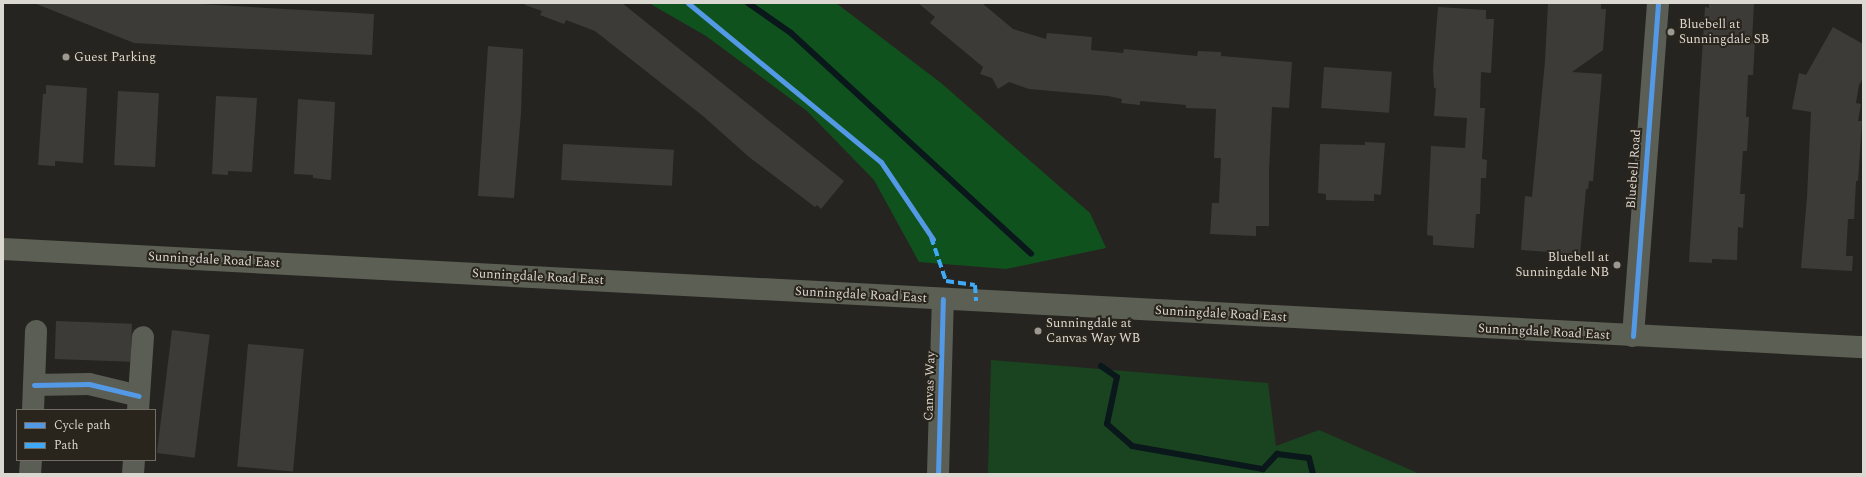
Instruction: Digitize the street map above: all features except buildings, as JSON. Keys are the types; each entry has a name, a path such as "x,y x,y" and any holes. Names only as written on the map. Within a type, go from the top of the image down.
{"main road":[{"name":"Sunningdale Road East","path":"3,249 1863,347"}],"street":[{"name":"Bluebell Road","path":"1633,336 1658,3"},
{"name":"Canvas Way","path":"938,474 943,299"},
{"path":"33,409 36,330"},
{"path":"34,384 89,384 138,403 142,337"},
{"path":"30,474 31,461"},
{"path":"133,474 134,461"}],"green space":[{"path":"649,3 836,3 941,83 1090,213 1106,248 1006,269 919,262 874,180 807,111 706,36"},
{"path":"991,360 1268,383 1276,446 1319,430 1420,474 988,474"}],"waterway":[{"path":"748,3 791,33 1031,254"},
{"path":"1101,366 1117,377 1107,424 1132,446 1263,469 1277,454 1309,458 1313,474"}],"marked path":[{"path":"931,237 946,281 975,285 976,301"}],"cycle path":[{"path":"688,3 881,162 933,239"},
{"path":"1633,336 1658,3"},
{"path":"938,474 943,299"},
{"path":"34,385 89,384 139,396"}],"place":[{"name":"Bluebell at Sunningdale SB","path":"1671,32"},
{"name":"Guest Parking","path":"66,57"},
{"name":"Bluebell at Sunningdale NB","path":"1617,265"},
{"name":"Sunningdale at Canvas Way WB","path":"1038,331"}]}
